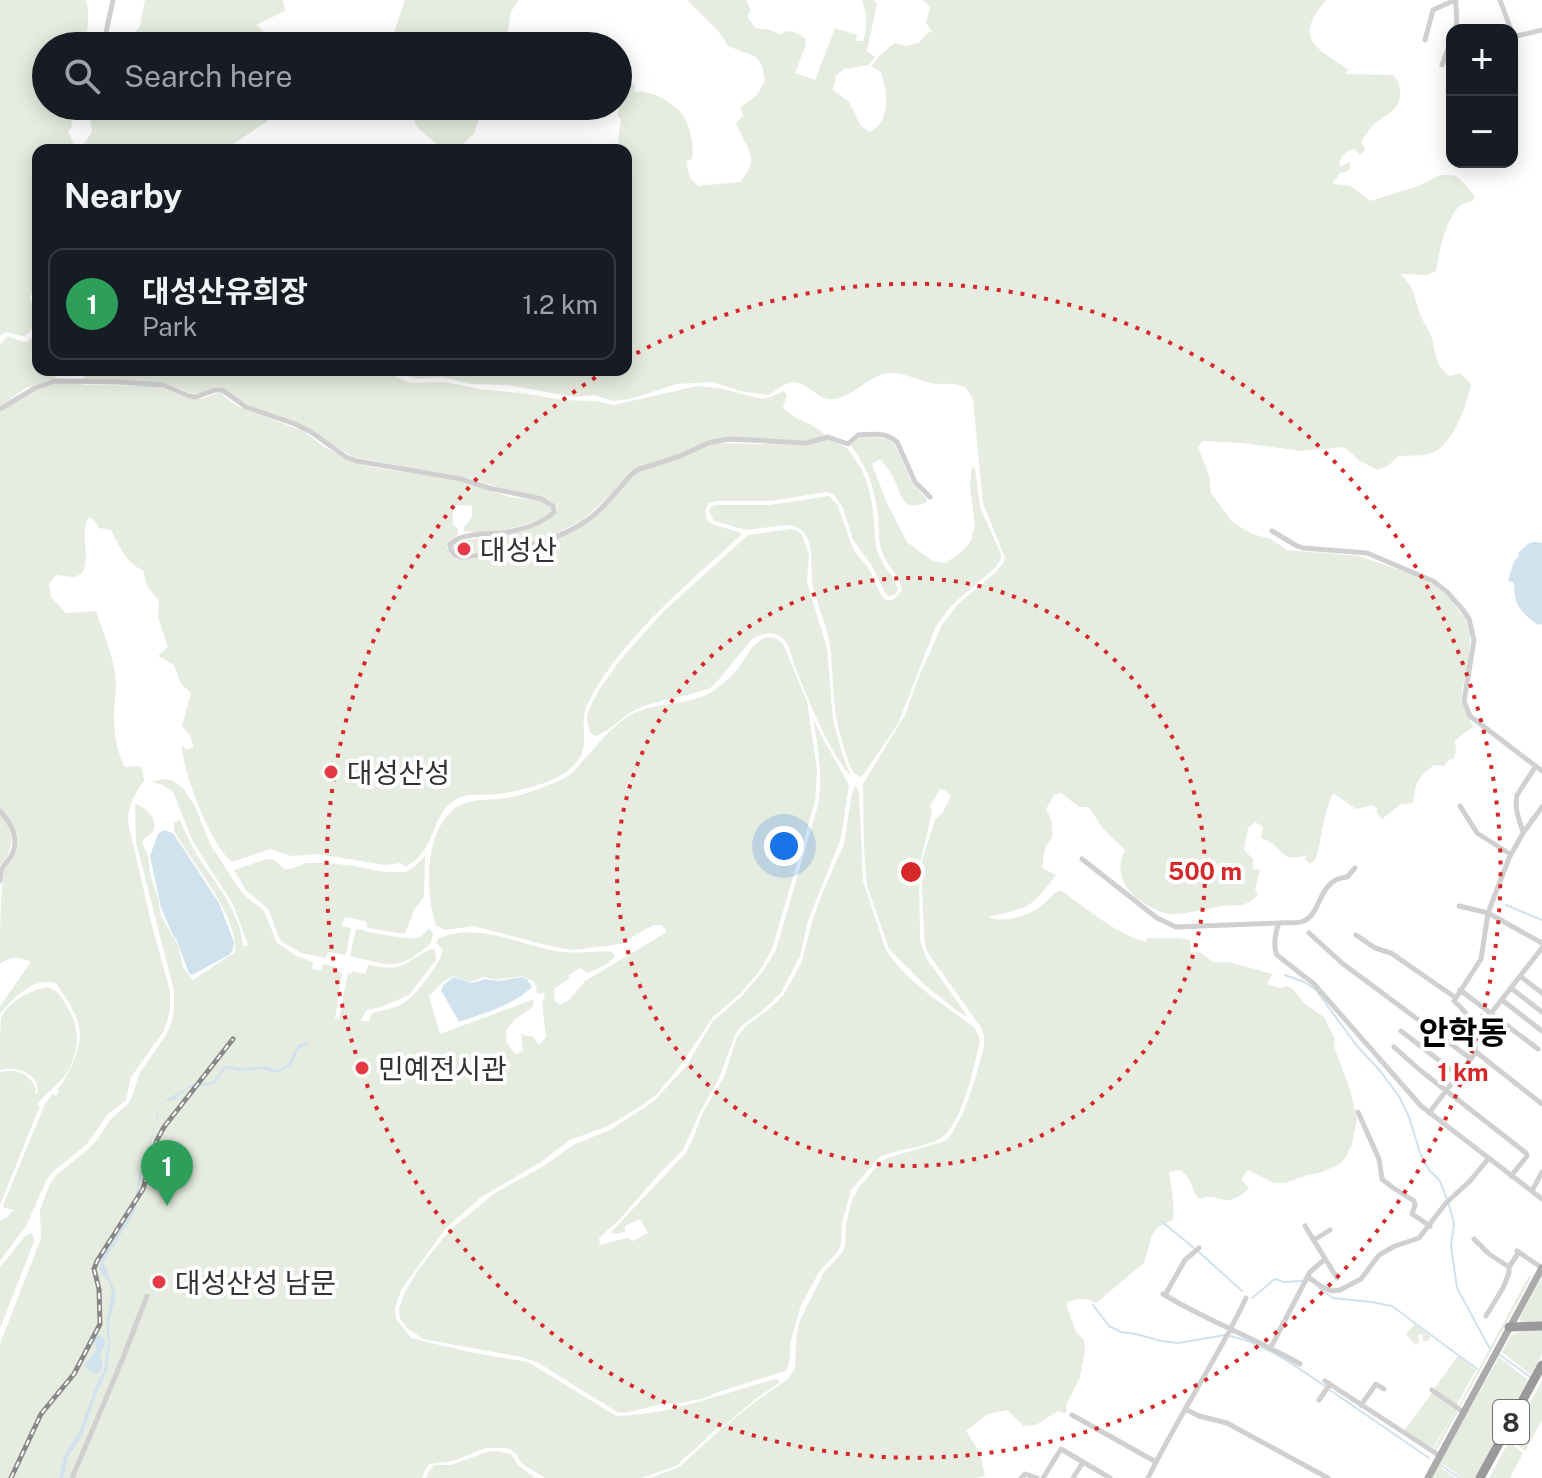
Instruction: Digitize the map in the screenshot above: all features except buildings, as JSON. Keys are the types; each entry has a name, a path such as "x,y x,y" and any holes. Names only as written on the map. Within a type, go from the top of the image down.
{"highway":[{"path":"1509,1327 1542,1326"},
{"name":"8","path":"1482,1478 1542,1365"},
{"name":"8","path":"1482,1478 1542,1374"}],"main road":[{"path":"1428,1478 1542,1268"}],"street":[{"path":"106,32 113,0"},
{"path":"1425,40 1433,10 1455,0 1456,24"},
{"path":"1501,0 1509,24"},
{"path":"1518,36 1542,30"},
{"path":"1442,65 1446,54"},
{"path":"0,409 35,388 55,381 163,385 196,397 222,390 246,407 311,432 346,457 357,461 461,479 542,499 553,506 552,515 542,521 504,533 456,538 450,544 451,550 462,557 521,549 563,533 596,513 640,469 711,442 730,439 806,443 828,437 848,444 858,435 882,435 897,442 915,482 930,497"},
{"path":"1272,531 1303,548 1367,553 1424,576 1447,592 1463,610 1469,619 1474,640 1464,701 1470,716 1539,769 1517,795 1516,809 1523,833"},
{"path":"1460,806 1477,833 1510,854"},
{"path":"1542,807 1510,854 1488,913 1481,959 1454,1001 1471,1020 1476,1052 1542,1104"},
{"path":"0,811 16,838 13,853 1,868 0,881"},
{"path":"1082,859 1157,918 1176,927 1302,922 1309,919 1330,883 1347,877 1355,868"},
{"path":"1459,906 1488,913 1542,945 1473,1036"},
{"path":"1279,923 1275,943 1277,955 1314,984 1406,1091 1429,1113 1542,1199"},
{"path":"1309,933 1342,963 1471,1059"},
{"path":"1356,935 1375,948 1391,953 1456,998"},
{"path":"1520,976 1542,993"},
{"path":"1511,988 1542,1012"},
{"path":"1460,990 1538,1049"},
{"path":"1502,1000 1542,1031"},
{"path":"1401,1031 1458,1075"},
{"path":"1394,1047 1526,1153 1527,1156 1511,1176"},
{"path":"1429,1113 1476,1052"},
{"path":"1358,1112 1379,1159 1382,1179 1414,1201 1412,1214 1430,1226"},
{"path":"1308,1277 1332,1291 1361,1279 1379,1255 1419,1238 1488,1159"},
{"path":"1532,1191 1542,1172"},
{"path":"1305,1226 1337,1278"},
{"path":"1314,1240 1330,1230"},
{"path":"1474,1239 1509,1267"},
{"path":"1199,1248 1185,1260 1164,1294 1229,1333 1271,1347 1300,1364"},
{"path":"1486,1316 1503,1288 1509,1267 1518,1252 1542,1268"},
{"path":"1271,1347 1312,1269 1325,1259"},
{"path":"72,1478 147,1296"},
{"path":"1148,1478 1246,1298"},
{"path":"1357,1406 1376,1384 1384,1389"},
{"path":"1319,1400 1328,1385 1440,1456"},
{"path":"1432,1390 1463,1412"},
{"path":"1185,1409 1227,1423 1328,1478"},
{"path":"1072,1415 1156,1462"},
{"path":"1043,1478 1061,1449 1110,1478"},
{"path":"1073,1478 1083,1462"},
{"path":"1021,1478 1025,1474 1037,1478"}],"shaded area":[{"path":"0,0 86,0 86,32 32,32 32,120 71,120 72,127 68,131 73,143 32,144 32,329 23,336 6,332 0,336"},
{"path":"145,0 283,0 285,11 256,25 264,32 136,32 140,26"},
{"path":"405,0 518,0 511,12 507,32 394,32"},
{"path":"687,0 746,0 751,11 747,16 755,28 780,35 786,31 792,32 805,38 806,45 795,73 815,80 835,28 857,35 856,41 863,41 866,20 862,0 873,0 877,4 867,51 875,57 869,65 844,69 836,76 833,90 849,102 861,126 870,132 882,120 886,105 881,72 871,66 895,43 906,46 919,43 932,31 926,23 930,7 920,0 1326,0 1311,24 1312,41 1348,69 1346,74 1393,75 1400,92 1396,106 1372,126 1361,142 1366,150 1360,154 1354,149 1343,155 1339,163 1341,166 1350,162 1350,169 1341,172 1333,184 1351,186 1370,201 1418,186 1440,175 1454,175 1475,196 1473,201 1461,205 1451,218 1436,271 1428,275 1400,274 1412,289 1441,367 1450,376 1460,373 1471,384 1459,420 1443,446 1427,454 1398,456 1388,466 1377,470 1344,447 1301,451 1203,441 1198,447 1209,475 1211,493 1232,522 1252,534 1271,539 1287,550 1359,556 1418,576 1446,595 1465,618 1470,633 1469,662 1461,701 1473,727 1455,740 1453,759 1444,766 1434,765 1421,777 1413,803 1401,804 1382,819 1372,805 1356,809 1333,793 1316,859 1310,864 1305,860 1307,855 1288,857 1261,838 1263,827 1255,822 1248,828 1244,850 1253,859 1253,869 1260,870 1255,889 1258,895 1242,905 1179,914 1161,912 1131,893 1120,869 1125,850 1103,829 1091,810 1079,807 1061,793 1054,795 1046,809 1053,835 1045,848 1042,868 1056,875 1028,905 988,917 1010,919 1025,915 1060,890 1133,938 1145,942 1148,938 1190,940 1191,952 1201,953 1213,962 1229,962 1272,974 1267,984 1293,989 1305,1004 1324,1017 1335,1039 1334,1047 1350,1089 1357,1119 1352,1144 1341,1163 1323,1172 1285,1183 1274,1183 1248,1170 1241,1180 1249,1188 1228,1200 1212,1197 1199,1199 1181,1170 1169,1172 1173,1220 1158,1227 1152,1235 1144,1263 1096,1303 1081,1299 1066,1304 1076,1332 1084,1340 1085,1351 1080,1377 1066,1405 1067,1411 1064,1414 1058,1411 1036,1425 1024,1426 1007,1410 988,1414 966,1431 980,1453 985,1476 976,1478 650,1478 679,1467 720,1430 788,1379 795,1368 799,1322 824,1272 845,1247 846,1224 859,1187 887,1158 945,1141 963,1113 974,1083 984,1047 982,1029 925,946 922,861 935,819 942,814 951,796 940,789 930,806 932,813 919,867 920,941 927,959 968,1017 926,986 889,949 867,886 863,784 905,715 942,625 959,603 1004,562 983,503 970,393 958,385 931,383 890,373 877,376 847,395 834,399 822,397 795,382 768,395 740,391 713,382 677,384 630,399 613,401 594,395 574,397 508,385 407,376 632,376 632,144 619,144 621,120 632,120 632,84 635,85 635,92 660,97 685,118 693,149 692,159 686,161 690,178 698,186 740,182 747,173 751,159 736,123 743,116 740,108 758,94 765,80 762,65 756,57 728,46"},
{"path":"90,120 267,120 233,144 84,144 92,132"},
{"path":"414,120 479,120 474,134 464,144 437,144 417,127"},
{"path":"8,336 22,342 31,338 32,376 56,376 26,388 0,406 0,344"},
{"path":"84,376 395,376 410,383 445,382 614,405 697,386 762,399 784,391 787,396 783,407 825,435 811,440 725,438 640,468 583,520 537,543 459,555 452,549 453,543 458,540 504,534 546,522 556,514 557,507 548,499 468,478 353,457 301,425 248,405 222,388 215,387 201,394 164,383 85,379"},
{"path":"68,382 153,386 194,399 220,393 237,406 303,431 348,460 371,467 455,480 510,497 543,501 551,509 551,513 521,526 474,532 464,531 472,517 472,506 457,505 453,512 453,525 458,528 458,535 450,540 447,549 454,558 472,559 532,548 564,535 585,524 635,475 716,443 803,445 833,440 847,448 861,468 873,510 876,548 898,589 896,594 889,596 885,593 872,566 853,540 843,508 833,494 826,492 772,501 709,503 705,510 707,520 741,535 659,611 613,663 585,710 584,744 571,768 525,789 470,795 455,800 441,815 423,852 405,867 401,863 385,865 317,854 291,856 270,849 232,862 207,825 187,772 182,745 186,750 194,747 182,726 191,693 181,684 174,665 158,656 168,647 158,617 159,601 147,586 143,570 128,559 111,530 99,528 89,517 82,574 74,577 56,575 49,584 51,597 66,613 96,611 109,649 116,678 114,717 118,748 125,767 142,768 144,781 132,800 128,822 170,991 170,1009 163,1032 131,1077 126,1100 108,1114 87,1144 47,1179 26,1226 0,1261 0,1221 14,1210 3,1205 45,1104 53,1094 56,1096 72,1064 80,1035 73,1010 57,984 33,985 0,1014 0,1006 31,962 16,958 0,964 3,875 16,851 18,838 0,809 0,412 32,392"},
{"path":"867,436 894,443 912,483 926,498 927,502 918,505 907,503 880,459 872,464 907,542 931,560 945,563 971,541 975,525 970,486 972,466 975,468 980,507 1001,559 996,567 952,605 936,626 898,724 859,777 849,762 837,722 829,641 813,587 811,550 804,533 788,525 746,530 714,521 709,511 715,505 769,505 829,496 837,504 854,551 868,567 882,597 893,600 902,590 901,585 882,552 871,484 851,445"},
{"path":"791,529 802,535 809,554 807,582 827,648 833,720 851,776 819,723 788,646 778,635 770,633 752,639 710,688 646,706 600,734 595,736 590,733 588,712 598,691 620,660 664,611 748,535"},
{"path":"776,638 783,644 807,701 817,770 815,802 772,949 741,993 713,1017 657,1094 608,1126 570,1140 541,1162 480,1198 445,1229 401,1290 395,1308 396,1319 411,1338 528,1362 616,1416 657,1412 776,1379 780,1382 716,1429 678,1465 642,1478 545,1478 521,1463 510,1449 486,1448 453,1461 429,1464 422,1478 0,1478 0,1344 41,1238 40,1210 56,1175 86,1151 110,1120 128,1104 139,1074 166,1035 174,1011 174,991 136,842 135,804 150,814 155,824 142,843 148,855 161,916 178,945 183,967 193,980 235,952 234,938 222,906 174,831 174,823 180,820 197,855 238,922 243,947 248,945 233,904 193,842 173,792 152,782 172,780 183,788 195,806 210,844 242,893 264,911 277,943 313,962 312,969 321,971 323,964 336,967 335,971 342,973 335,1019 339,1019 348,973 365,974 368,965 397,967 435,949 436,960 409,995 366,1010 361,1021 369,1021 372,1013 404,1003 421,986 441,956 443,950 436,943 439,938 468,932 563,952 612,952 615,955 607,964 588,973 580,968 569,975 570,978 554,989 555,1001 560,1005 570,999 585,981 667,932 662,925 654,925 621,944 574,950 473,926 446,930 436,926 430,899 429,869 440,826 455,808 463,804 517,796 568,776 610,731 634,713 687,701 716,689 762,639","holes":["454,976 470,982 484,977 496,980 522,976 534,982 537,994 545,995 542,1004 546,1037 539,1045 533,1037 521,1034 523,1051 515,1054 507,1043 506,1031 515,1019 533,1007 534,999 440,1034 429,997"]},
{"path":"813,718 849,785 841,838 808,921 800,956 781,993 741,1026 735,1035 719,1079 683,1150 599,1238 600,1245 627,1238 633,1241 648,1233 640,1219 625,1226 625,1232 611,1232 685,1154 702,1114 724,1077 737,1037 783,996 802,961 822,894 844,844 856,785 859,793 863,881 886,950 904,973 974,1027 979,1036 970,1081 953,1125 936,1141 882,1156 851,1190 842,1224 841,1244 819,1272 801,1305 786,1371 701,1399 665,1403 625,1413 617,1412 537,1362 423,1339 407,1328 400,1318 399,1309 418,1270 445,1236 495,1193 544,1166 575,1144 610,1130 653,1102 687,1065 713,1021 742,996 763,971 776,950 818,805 820,772"},
{"path":"0,815 9,828 11,840 0,866"},
{"path":"425,856 424,897 414,910 405,934 367,928 365,921 345,917 341,926 351,928 346,955 328,952 326,958 301,953 282,942 269,910 246,890 234,870 273,859 285,869 306,863 328,863 384,872 405,872"},
{"path":"429,928 433,934 431,943 400,963 384,964 350,956 356,929 415,938"},
{"path":"48,987 60,996 73,1018 77,1044 73,1061 64,1077 37,1105 40,1106 0,1205 0,1072 12,1071 26,1076 37,1094 38,1087 32,1076 20,1070 0,1070 1,1018 9,1006 21,997"},
{"path":"31,1233 34,1242 0,1328 0,1267 25,1236"},
{"path":"1529,1276 1531,1278 1458,1407"},
{"path":"1542,1277 1542,1324 1524,1324 1520,1317"},
{"path":"1415,1324 1431,1337 1428,1341 1423,1341 1423,1334 1418,1335 1419,1342 1415,1345 1406,1334"},
{"path":"1524,1330 1542,1330 1542,1355 1531,1375 1502,1352 1511,1335"},
{"path":"1458,1356 1476,1370 1456,1406 1434,1389"},
{"path":"1499,1357 1528,1380 1475,1478 1463,1478 1443,1464 1441,1468 1456,1478 1431,1478"},
{"path":"1542,1381 1542,1420 1525,1451 1512,1444 1523,1453 1510,1478 1489,1478"},
{"path":"1432,1393 1458,1412 1436,1451 1433,1451 1455,1411 1432,1450 1404,1431"},
{"path":"497,1451 511,1454 518,1465 535,1478 426,1478 434,1465 451,1465"}],"water":[{"path":"1534,542 1542,543 1542,624 1538,625 1520,609 1513,582 1508,581 1518,553"},
{"path":"164,830 173,833 219,903 234,942 229,955 192,975 161,908 150,856 158,834"},
{"path":"454,977 472,983 485,979 498,981 522,977 532,987 507,1004 459,1022 441,990"},
{"path":"307,1042 308,1045 298,1049 292,1064 282,1071 228,1068 214,1084 188,1088 174,1100 164,1101 193,1084 213,1081 226,1066 281,1069 288,1064 298,1045"},
{"path":"155,1123 135,1212 103,1262 115,1291 109,1323 107,1371 82,1435 68,1457 63,1478 59,1478 64,1456 80,1430 104,1370 108,1343 106,1322 112,1292 110,1283 99,1270 100,1261 133,1210 139,1176"},
{"path":"99,1335 105,1341 100,1355 102,1366 99,1373 93,1374 85,1364 97,1349 94,1340"}],"waterway":[{"path":"1506,905 1542,920"},
{"path":"1285,975 1316,990 1400,1098 1420,1153 1429,1170 1440,1181 1449,1205 1454,1223 1451,1246 1457,1288 1490,1349"},
{"path":"1161,1221 1194,1248"},
{"path":"1199,1252 1242,1291"},
{"path":"1252,1298 1275,1279 1302,1281"},
{"path":"1319,1288 1333,1298 1392,1306 1477,1369"},
{"path":"1093,1305 1109,1326 1121,1332 1178,1343 1225,1335 1239,1338 1278,1355 1325,1386"},
{"path":"1500,1355 1530,1377"},
{"path":"1330,1390 1429,1458"},
{"path":"1442,1466 1460,1478"}],"railway":[{"path":"11,1478 41,1414 74,1374 100,1324 99,1289 94,1269 143,1189 157,1140 233,1039"}],"place":[{"name":"대성산","path":"464,549"},
{"name":"대성산성","path":"331,772"},
{"name":"민예전시관","path":"362,1068"},
{"name":"대성산유희장","path":"167,1206"},
{"name":"대성산성 남문","path":"159,1282"}],"district":[{"name":"안학동","path":"1463,1032"}]}
